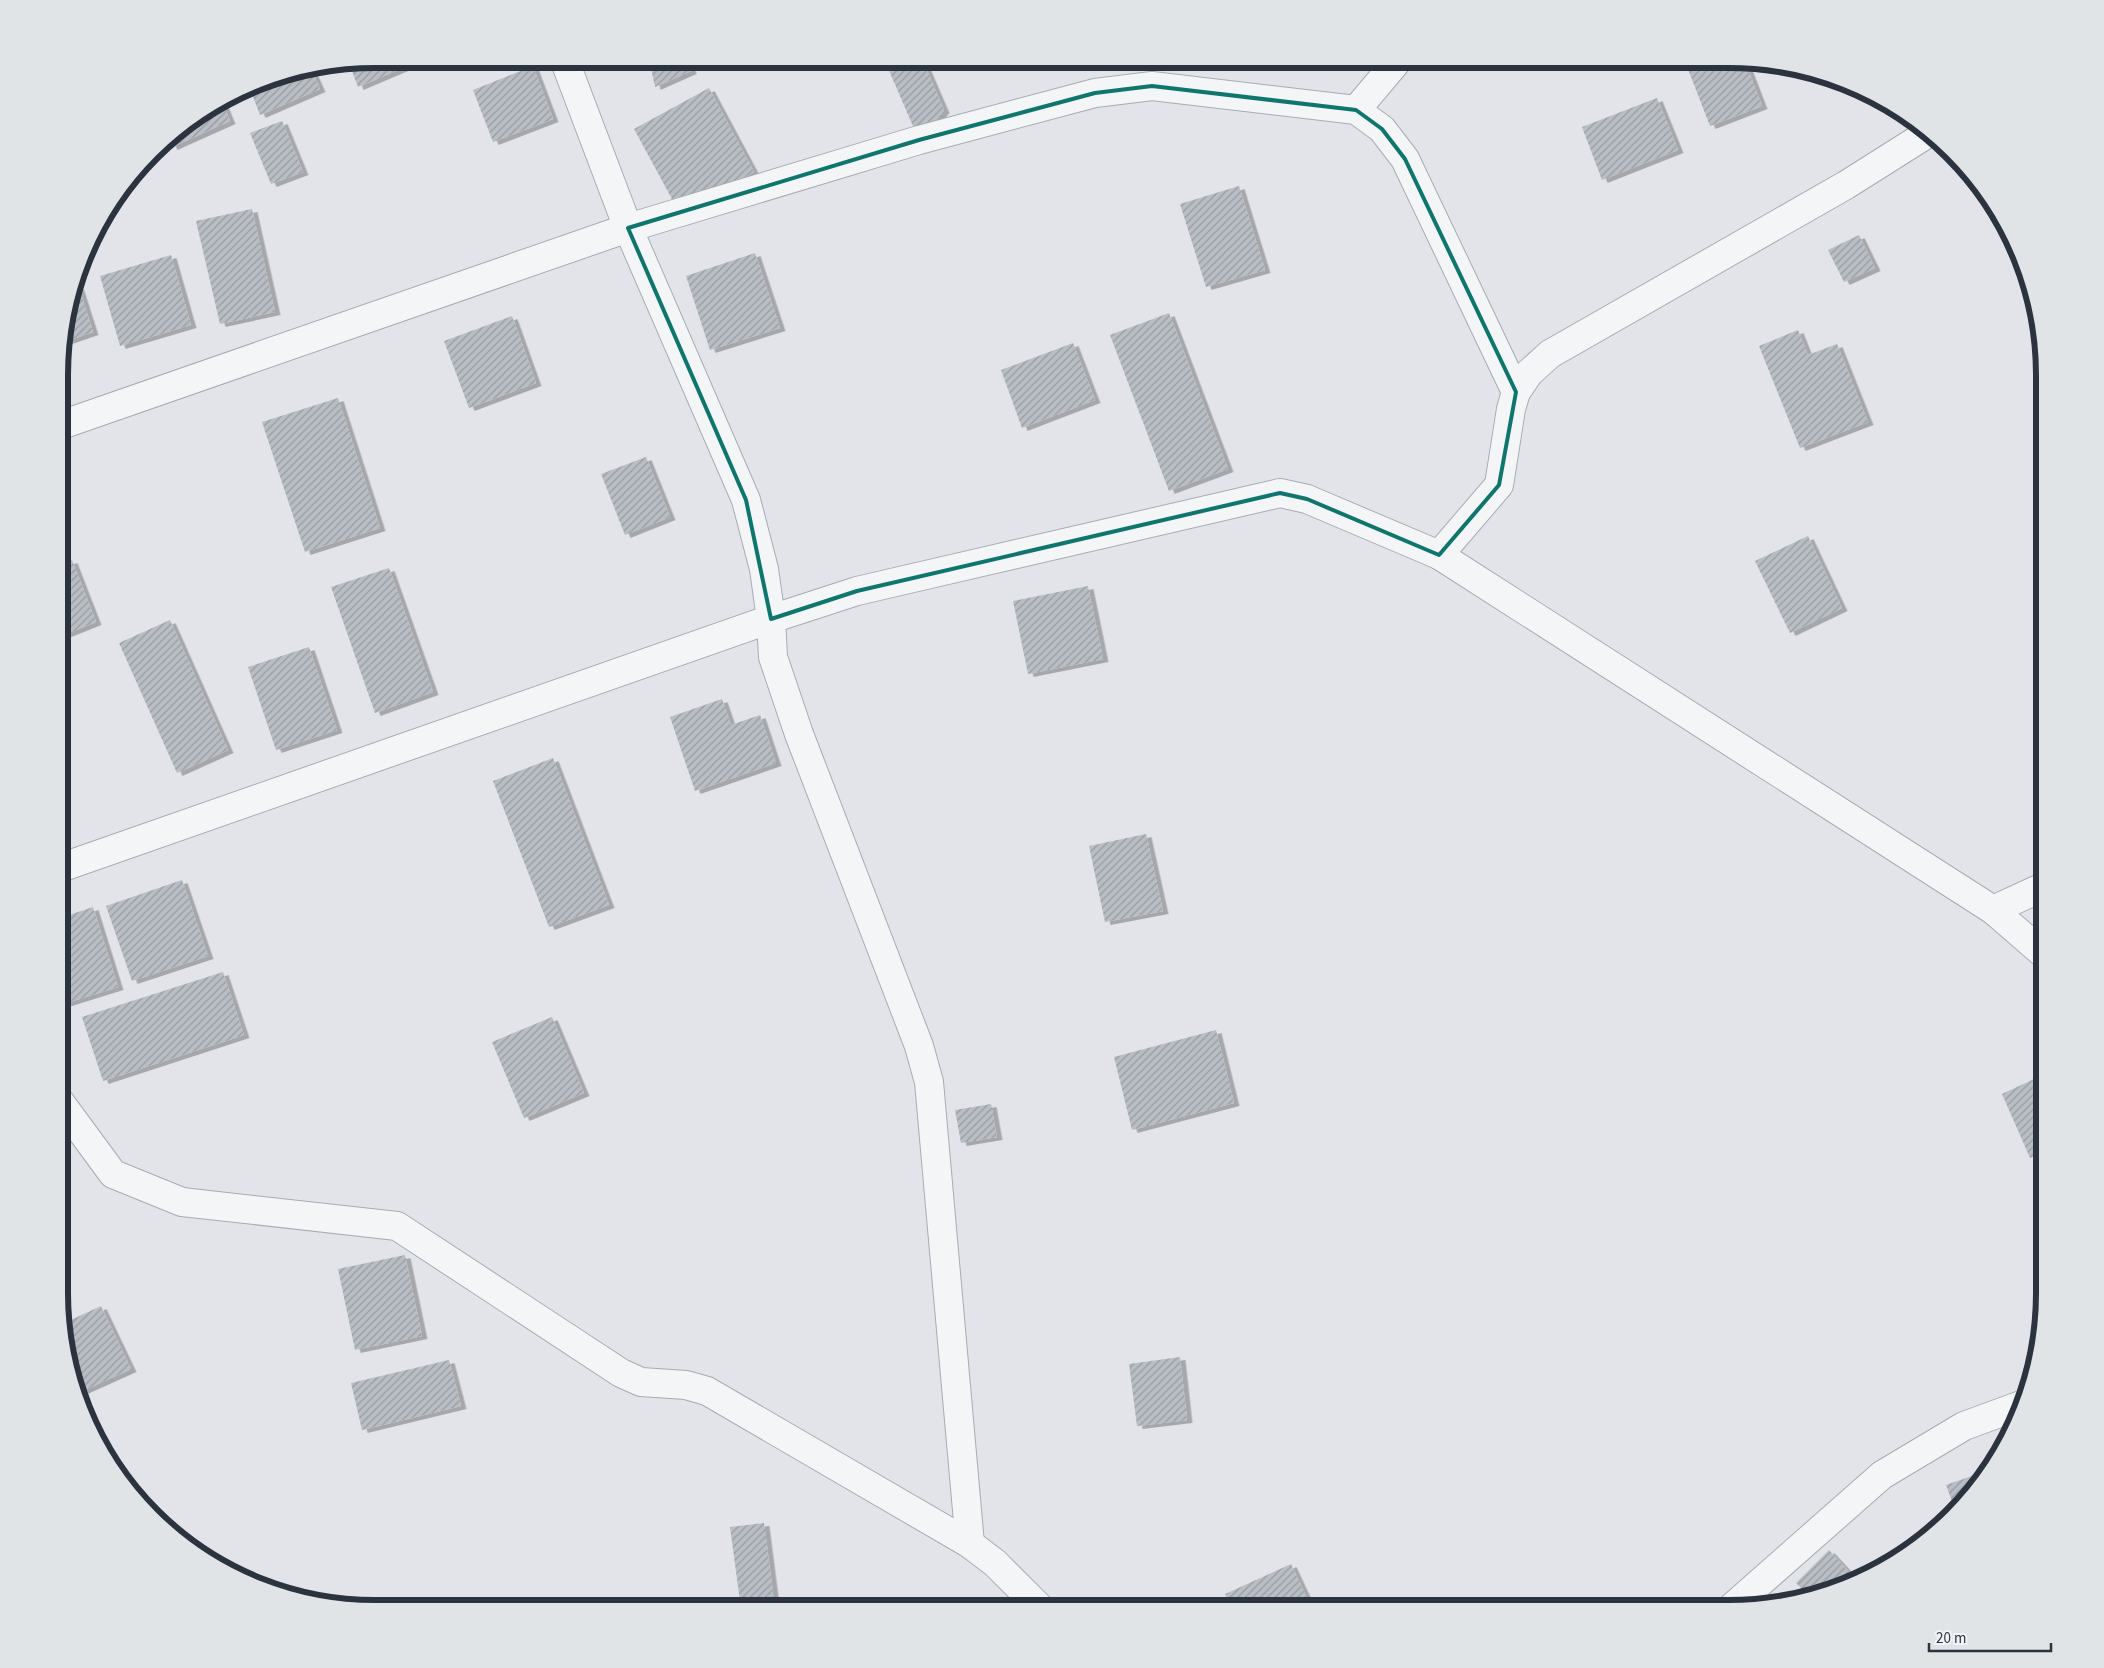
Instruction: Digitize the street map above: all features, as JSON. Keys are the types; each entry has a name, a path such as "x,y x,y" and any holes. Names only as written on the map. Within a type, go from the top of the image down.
{"street":[{"path":"567,67 628,228 746,500 764,569 771,619 773,657 796,726 919,1046 929,1082 970,1544"},
{"path":"1356,110 1393,67"},
{"path":"68,423 628,228 919,140 1095,93 1152,86 1356,110 1382,129 1405,159 1516,392"},
{"path":"1438,554 1499,485 1511,409 1516,392 1529,373 1550,354 1846,185 1923,136"},
{"path":"68,865 771,619 857,591 1280,493 1307,499 1438,554 1994,910 2036,947"},
{"path":"1994,910 2036,890"},
{"path":"68,1116 113,1174 182,1202 397,1226 621,1373 641,1382 686,1385 707,1391 970,1544 995,1563 1032,1600"},
{"path":"1740,1600 1882,1475 1964,1426 2014,1408"}],"highlighted area":[{"path":"1152,86 1356,110 1382,129 1405,159 1516,392 1499,485 1439,555 1307,499 1280,493 857,591 771,619 746,500 628,228 919,140 1095,93"}],"building":[{"path":"405,67 358,87 351,68"},
{"path":"533,67 553,119 493,142 473,90"},
{"path":"651,67 690,67 691,71 655,87"},
{"path":"887,67 925,67 944,110 919,140"},
{"path":"1687,67 1747,68 1762,106 1710,126"},
{"path":"313,73 320,89 260,115 252,93"},
{"path":"709,88 754,172 679,212 634,129"},
{"path":"1657,98 1678,150 1602,180 1582,127"},
{"path":"224,107 230,121 172,147 171,145 187,131"},
{"path":"282,121 303,172 271,184 250,133"},
{"path":"1239,186 1265,270 1206,287 1180,204"},
{"path":"252,209 275,312 220,324 196,221"},
{"path":"1859,235 1875,268 1844,282 1828,250"},
{"path":"755,253 780,328 710,350 686,276"},
{"path":"171,255 191,325 120,346 100,276"},
{"path":"80,290 93,332 69,340 73,314"},
{"path":"1169,313 1228,469 1169,491 1110,335"},
{"path":"512,316 536,383 469,408 444,341"},
{"path":"1798,330 1808,355 1837,344 1868,422 1800,448 1759,346"},
{"path":"1073,343 1095,400 1022,428 1001,370"},
{"path":"338,398 380,528 305,552 262,422"},
{"path":"646,457 670,517 625,535 601,474"},
{"path":"1808,536 1842,608 1790,633 1755,561"},
{"path":"72,560 96,622 68,633 68,561"},
{"path":"389,568 433,692 375,713 331,587"},
{"path":"1088,586 1103,659 1028,674 1013,601"},
{"path":"170,620 228,750 177,773 119,643"},
{"path":"309,647 337,730 276,750 248,667"},
{"path":"722,699 731,725 760,715 776,763 695,791 670,717"},
{"path":"553,758 609,905 549,927 493,781"},
{"path":"1146,834 1163,911 1105,922 1089,846"},
{"path":"182,880 208,956 132,981 106,906"},
{"path":"93,907 118,987 68,1003 68,915"},
{"path":"223,972 244,1035 103,1081 82,1017"},
{"path":"552,1017 584,1093 524,1118 492,1042"},
{"path":"1216,1030 1234,1103 1132,1130 1114,1057"},
{"path":"2036,1078 2036,1156 2030,1158 2002,1094"},
{"path":"991,1104 997,1137 961,1143 955,1110"},
{"path":"405,1255 422,1336 355,1350 338,1269"},
{"path":"101,1306 131,1369 84,1390 73,1354 69,1321"},
{"path":"1180,1357 1187,1420 1137,1426 1129,1364"},
{"path":"449,1360 461,1406 362,1430 351,1383"},
{"path":"1978,1474 1953,1504 1946,1485"},
{"path":"764,1523 774,1600 740,1600 730,1527"},
{"path":"1829,1550 1851,1574 1804,1591 1796,1583"},
{"path":"1291,1564 1308,1600 1228,1600 1225,1594"}]}
